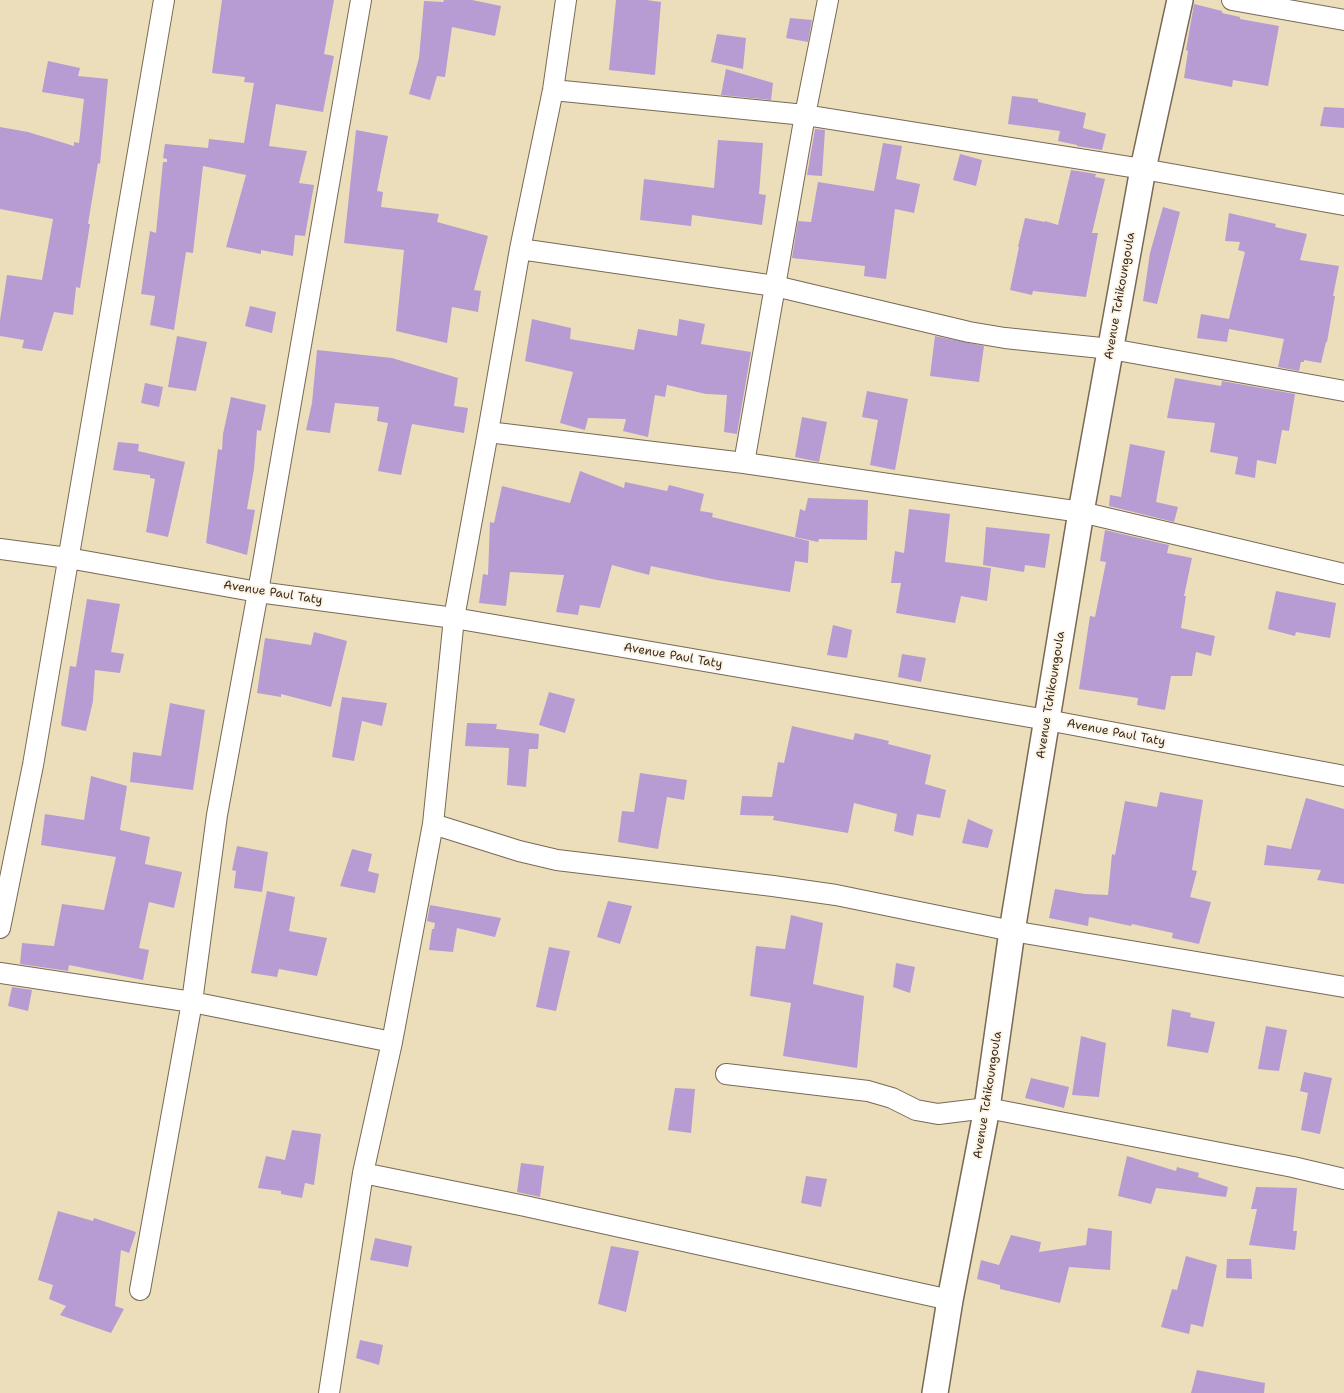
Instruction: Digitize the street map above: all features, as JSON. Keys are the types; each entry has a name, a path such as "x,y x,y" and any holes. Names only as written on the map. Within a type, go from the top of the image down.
{"street":[{"path":"0,928 33,765 164,0"},
{"path":"140,1290 192,1002 216,815 258,592 361,0"},
{"path":"329,1393 363,1172 392,1042 433,824 454,618 520,249 553,90 566,0"},
{"path":"744,463 804,115 828,0"},
{"name":"Avenue Tchikoungoula","path":"937,1384 950,1300 987,1108 1012,931 1081,512 1143,169 1180,0"},
{"path":"1232,0 1344,20"},
{"path":"553,90 804,115 1143,169 1344,204"},
{"path":"520,249 775,286 969,332 1005,338 1111,349 1344,391"},
{"path":"488,432 744,463 1081,512 1344,574"},
{"name":"Avenue Paul Taty","path":"0,549 68,558 258,592 454,618 1048,720 1344,776"},
{"path":"433,824 519,851 557,860 763,884 836,895 1012,931 1344,987"},
{"path":"0,972 192,1002 392,1042"},
{"path":"726,1074 868,1091 892,1098 916,1110 938,1114 987,1108 1344,1178"},
{"path":"363,1172 950,1300"}],"building":[{"path":"222,0 334,0 324,54 334,56 323,112 276,104 269,146 307,151 299,183 314,185 305,236 295,235 293,256 261,250 261,254 226,247 246,175 203,166 193,253 186,252 174,330 150,325 155,296 141,294 150,231 156,233 163,162 167,162 167,159 163,158 165,144 208,148 209,139 244,143 254,83 244,82 245,77 212,73"},
{"path":"444,0 472,0 501,6 495,36 452,27 445,77 437,76 430,100 409,94 419,58 424,1 443,2"},
{"path":"616,0 661,2 655,75 609,70"},
{"path":"1194,4 1222,11 1222,13 1240,17 1240,19 1279,26 1268,86 1233,80 1232,87 1184,78 1188,51 1186,50"},
{"path":"790,18 812,20 808,42 786,38"},
{"path":"717,34 746,38 743,69 711,62"},
{"path":"48,61 80,68 78,76 108,79 100,164 98,163 88,224 90,224 80,288 76,287 73,315 54,312 42,351 22,348 24,340 0,336 0,320 7,275 42,280 53,219 0,209 0,127 28,132 74,146 74,142 79,143 84,99 42,92"},
{"path":"726,69 773,83 771,100 721,95"},
{"path":"1012,96 1038,99 1038,102 1086,113 1083,128 1106,134 1102,150 1058,141 1060,131 1008,124"},
{"path":"1324,107 1344,108 1344,128 1320,126"},
{"path":"815,129 825,130 822,176 807,175"},
{"path":"356,130 388,136 377,191 383,192 381,207 439,214 437,222 488,236 474,290 481,291 478,312 452,307 447,343 396,331 404,250 344,243"},
{"path":"718,140 763,143 759,194 766,195 762,225 692,215 691,226 640,220 644,179 714,188"},
{"path":"883,143 902,146 896,179 920,184 914,213 895,209 886,279 864,276 865,266 792,258 798,221 811,222 818,182 874,191"},
{"path":"960,154 982,160 976,186 953,180"},
{"path":"1071,170 1096,174 1095,177 1105,179 1092,233 1098,233 1086,297 1033,291 1032,295 1010,290 1025,218 1058,225"},
{"path":"1163,207 1180,212 1157,304 1143,301 1150,253"},
{"path":"1229,213 1276,224 1275,227 1307,234 1300,260 1339,266 1327,342 1321,363 1304,360 1304,362 1301,362 1299,371 1278,367 1284,339 1229,329 1227,342 1197,338 1201,314 1229,319 1245,252 1238,250 1240,242 1225,241"},
{"path":"250,306 276,312 272,333 245,326"},
{"path":"532,319 571,328 570,339 634,350 638,329 677,336 679,319 705,324 701,344 751,352 737,434 724,432 727,395 706,394 667,385 665,397 655,395 648,437 623,431 626,419 588,418 585,430 560,423 573,372 525,361"},
{"path":"177,336 207,342 196,391 168,387"},
{"path":"935,336 984,346 979,382 930,376"},
{"path":"317,350 392,358 458,378 454,406 468,408 464,433 412,424 401,475 378,471 388,423 377,421 379,407 335,403 330,433 306,430 312,403"},
{"path":"1175,378 1221,386 1222,381 1295,394 1289,431 1282,430 1276,464 1257,460 1255,478 1235,474 1238,457 1210,452 1215,423 1167,418"},
{"path":"145,383 163,387 159,407 141,403"},
{"path":"867,391 908,399 895,470 870,465 878,420 862,417"},
{"path":"231,397 266,405 261,431 257,430 254,469 247,509 255,510 247,555 206,543 218,449 222,450 223,434"},
{"path":"802,417 827,422 819,462 795,457"},
{"path":"118,442 139,444 138,451 185,462 168,537 146,532 155,479 150,478 150,475 113,470"},
{"path":"1130,444 1165,451 1156,502 1178,507 1174,522 1109,506 1110,495 1121,497"},
{"path":"580,471 624,488 625,482 667,491 669,485 704,494 700,511 713,513 712,517 809,541 808,563 795,561 790,592 717,580 651,566 649,575 612,565 600,608 580,605 578,615 556,612 564,575 510,572 506,606 479,603 483,574 488,575 490,522 494,523 502,486 570,503"},
{"path":"808,498 868,500 867,540 819,539 818,542 795,537 800,509 805,511"},
{"path":"909,509 950,514 945,562 991,568 987,601 961,596 955,623 896,613 901,583 891,583 895,551 904,553"},
{"path":"986,527 1050,534 1045,568 1025,565 1024,572 983,565"},
{"path":"1105,530 1169,545 1167,553 1192,558 1184,596 1186,596 1181,628 1215,636 1211,656 1196,652 1192,676 1171,676 1165,710 1137,705 1138,698 1079,689 1090,616 1095,617 1106,562 1100,561"},
{"path":"1276,591 1336,603 1330,638 1296,632 1295,636 1268,629"},
{"path":"87,599 120,604 111,652 124,654 120,673 95,670 93,701 86,731 62,726 61,724 70,666 76,667"},
{"path":"833,625 852,630 847,658 827,655"},
{"path":"314,632 347,641 331,707 281,694 281,697 257,693 265,638 311,645"},
{"path":"902,654 926,658 921,682 898,677"},
{"path":"549,692 575,699 565,733 539,725"},
{"path":"342,697 387,703 382,726 362,721 354,761 332,757"},
{"path":"170,703 205,710 193,790 130,782 133,752 161,756"},
{"path":"467,723 497,724 496,729 539,734 538,749 529,749 526,787 507,785 509,748 465,746"},
{"path":"792,726 853,740 855,733 889,741 888,744 931,755 925,784 946,790 940,818 917,814 913,836 894,831 897,814 854,803 848,833 773,820 774,816 740,815 742,796 772,797 778,762 784,763"},
{"path":"640,773 687,780 684,800 667,797 658,849 618,842 622,811 634,812"},
{"path":"91,776 127,786 120,830 150,837 145,864 182,872 174,908 149,902 139,948 149,950 143,980 69,965 68,971 20,964 22,943 54,946 62,904 104,910 116,857 41,845 45,814 84,820"},
{"path":"1160,792 1203,800 1192,870 1197,871 1190,897 1211,902 1199,944 1172,938 1173,933 1132,924 1131,926 1089,917 1088,926 1049,918 1055,889 1085,894 1108,895 1112,854 1115,855 1125,801 1157,807"},
{"path":"1306,798 1344,809 1344,884 1317,880 1321,870 1264,865 1267,845 1291,849"},
{"path":"968,819 993,830 988,848 962,843"},
{"path":"237,846 268,852 262,892 234,888 236,871 232,870"},
{"path":"352,849 372,854 368,871 379,874 375,893 340,886"},
{"path":"267,891 295,897 289,931 327,938 317,976 279,969 277,977 251,973"},
{"path":"608,901 632,906 620,944 597,937"},
{"path":"430,905 501,918 495,937 457,928 453,952 429,950 432,929 434,929 435,923 427,921"},
{"path":"791,915 823,923 813,984 864,996 857,1068 783,1056 791,1003 750,996 756,946 785,949"},
{"path":"549,947 570,951 556,1011 536,1007"},
{"path":"896,963 915,967 910,993 893,987"},
{"path":"12,987 32,990 28,1011 8,1006"},
{"path":"1172,1009 1191,1013 1190,1017 1215,1022 1208,1053 1167,1046"},
{"path":"1266,1026 1287,1030 1279,1071 1258,1069"},
{"path":"1081,1036 1106,1043 1099,1097 1072,1095"},
{"path":"1304,1072 1332,1078 1320,1134 1301,1130 1308,1093 1300,1091"},
{"path":"1031,1078 1069,1087 1064,1108 1025,1098"},
{"path":"675,1088 695,1089 691,1133 668,1130"},
{"path":"292,1130 321,1134 314,1185 305,1183 302,1198 281,1194 281,1191 258,1188 266,1156 285,1160"},
{"path":"1127,1156 1176,1171 1177,1167 1199,1173 1198,1177 1228,1187 1226,1197 1156,1188 1151,1204 1118,1196"},
{"path":"521,1163 544,1166 540,1197 517,1192"},
{"path":"806,1176 827,1179 821,1207 801,1203"},
{"path":"1256,1187 1297,1188 1293,1231 1297,1231 1295,1250 1249,1245 1257,1209 1251,1209"},
{"path":"58,1211 93,1221 94,1218 136,1232 129,1253 121,1250 115,1306 124,1309 111,1333 60,1315 66,1306 49,1299 53,1285 38,1280"},
{"path":"1088,1228 1112,1231 1110,1270 1069,1267 1060,1303 1000,1289 1000,1285 977,1279 981,1260 999,1265 1011,1235 1041,1242 1039,1252 1086,1245"},
{"path":"375,1238 412,1246 408,1267 370,1260"},
{"path":"611,1246 639,1251 626,1312 598,1304"},
{"path":"1186,1256 1217,1265 1203,1327 1191,1324 1189,1334 1161,1327 1172,1289 1177,1290"},
{"path":"1227,1259 1251,1259 1252,1279 1226,1278"},
{"path":"360,1340 383,1345 379,1365 356,1358"},
{"path":"1197,1370 1265,1383 1264,1393 1191,1393"}]}
